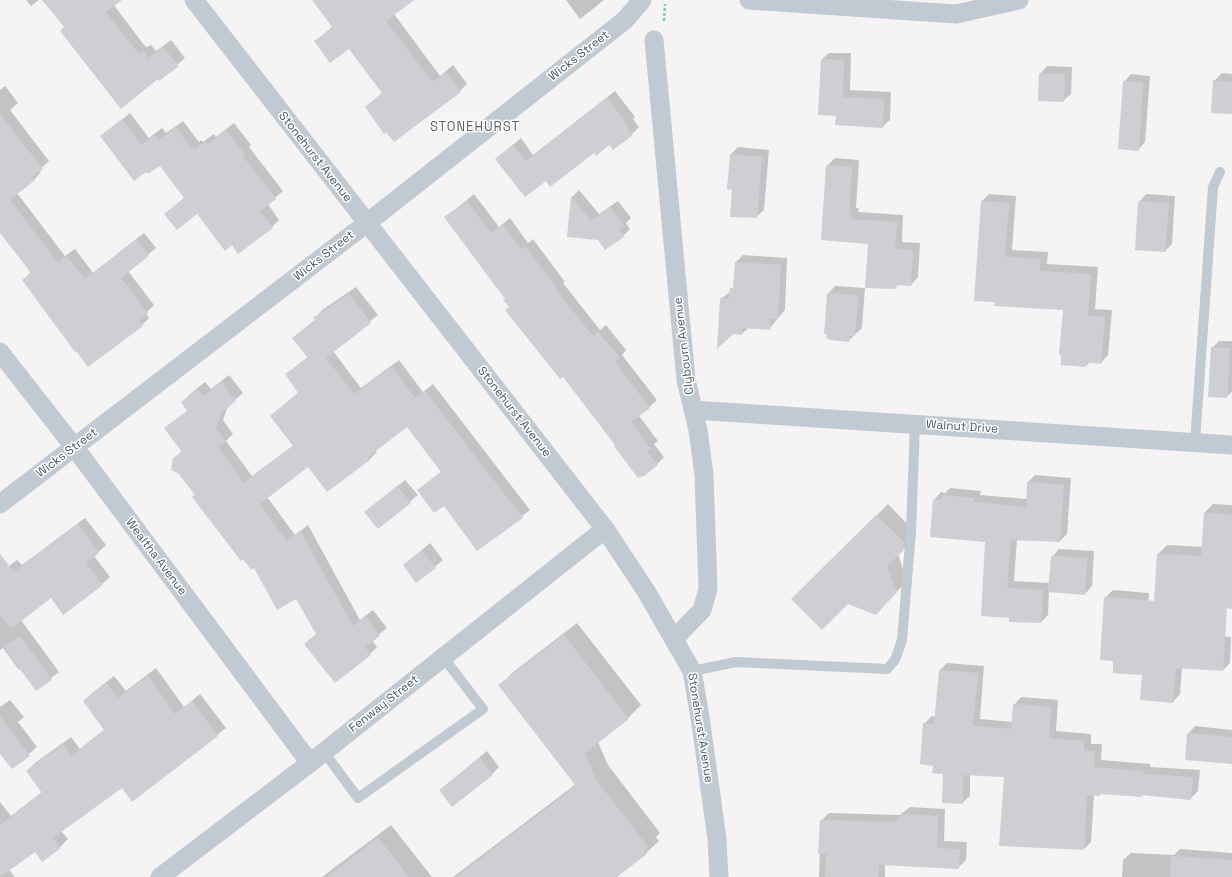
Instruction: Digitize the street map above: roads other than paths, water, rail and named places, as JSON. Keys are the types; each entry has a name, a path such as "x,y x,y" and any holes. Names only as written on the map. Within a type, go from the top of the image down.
{"street":[{"name":"Stonehurst Avenue","path":"194,0 605,529 646,591 692,671 717,839 719,877"},
{"name":"Wicks Street","path":"0,504 75,448 366,223 625,20 642,0"},
{"path":"749,0 956,14 1019,0"},
{"name":"Clybourn Avenue","path":"654,40 686,380 693,410 704,475 708,588 702,610 674,639"},
{"name":"Wealtha Avenue","path":"0,352 317,758"},
{"name":"Walnut Drive","path":"693,410 1232,445"},
{"name":"Fenway Street","path":"160,877 317,758 605,529"}],"lane":[{"path":"1195,442 1213,187 1220,172"},
{"path":"692,671 736,662 887,669 895,660 902,640 911,531 915,424"},
{"path":"317,758 358,798 483,709 443,657"}],"district":[{"name":"STONEHURST","path":"475,127"}]}
